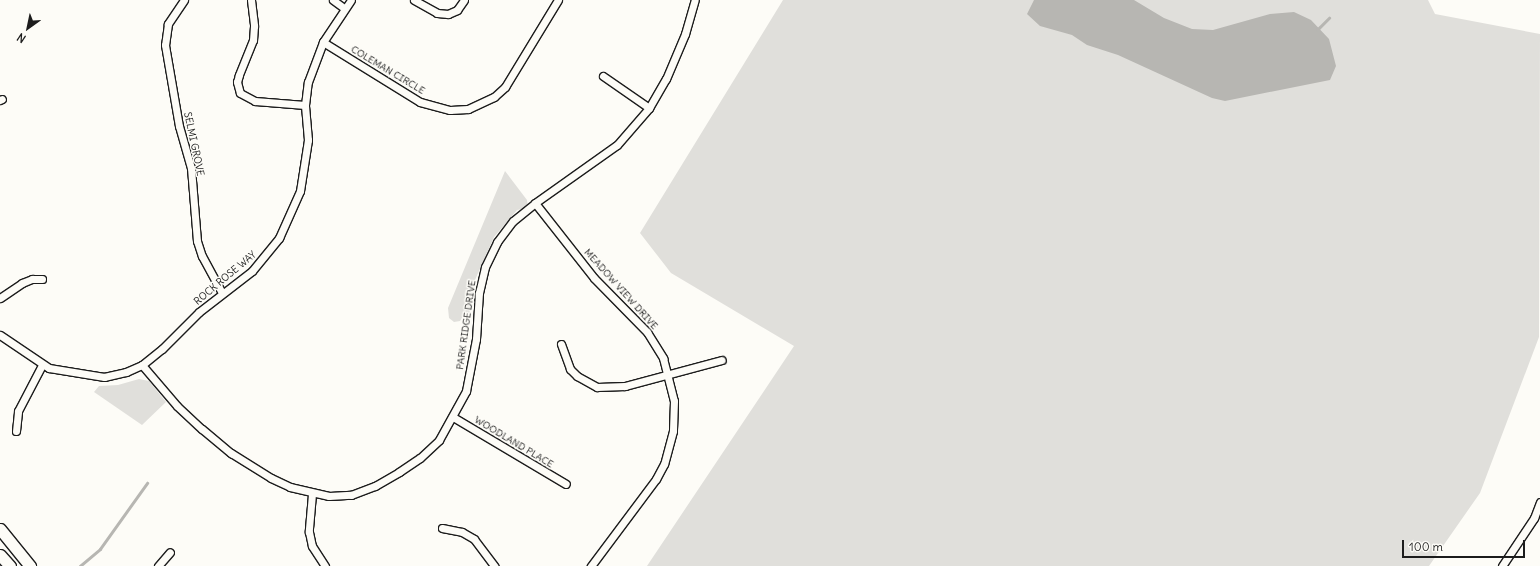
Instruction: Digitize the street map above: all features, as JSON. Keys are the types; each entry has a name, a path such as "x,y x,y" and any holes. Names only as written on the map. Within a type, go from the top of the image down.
{"street":[{"name":"SELMI GROVE","path":"184,0 168,24 165,45 179,126 191,168 197,241 202,256 222,293"},
{"path":"251,0 254,26 248,55 237,82 240,93 255,101 305,105"},
{"path":"333,0 344,8"},
{"name":"ROCK ROSE WAY","path":"0,336 42,365 64,371 104,377 126,372 142,365 222,293 252,271 266,256 290,217 306,167 308,140 305,105 308,82 323,42 344,8 351,0"},
{"path":"414,0 437,13 448,14 457,10 464,0"},
{"name":"COLEMAN CIRCLE","path":"323,42 420,102 450,110 468,109 494,97 505,87 558,0"},
{"name":"PARK RIDGE DRIVE","path":"142,365 177,406 231,453 271,478 312,494 351,495 375,486 420,458 439,440 466,391 472,366 479,293 485,267 497,242 513,221 535,203 617,145 649,108 680,47 695,0"},
{"path":"603,76 649,108"},
{"name":"MEADOW VIEW DRIVE","path":"535,203 594,278 647,332 663,358 674,401 673,431 664,464 656,479 590,566"},
{"path":"0,298 22,283 32,279 42,279"},
{"path":"561,344 570,369 577,376 597,388 625,386 722,360"},
{"path":"16,432 18,411 42,365"},
{"name":"WOODLAND PLACE","path":"453,417 566,484"},
{"path":"312,494 309,532 312,546 325,566"},
{"path":"1502,566 1534,518 1540,502"},
{"path":"442,528 462,532 474,539 494,566"},
{"path":"0,529 30,566"},
{"path":"158,566 170,552"},
{"path":"0,555 10,566"}],"shaded area":[{"path":"783,0 1428,0 1435,14 1540,34 1539,337 1480,493 1429,566 647,566 794,346 671,273 640,233"},
{"path":"1034,0 1134,0 1164,18 1192,29 1213,30 1270,14 1294,12 1311,20 1329,39 1336,66 1330,80 1225,101 1212,98 1118,55 1087,45 1072,35 1040,26 1027,14"},
{"path":"505,171 527,200 528,208 517,210 494,237 475,280 469,318 463,316 460,321 454,322 449,318 448,308"},
{"path":"139,379 149,381 166,402 142,425 94,392 99,386 118,385"}],"waterway":[{"path":"1317,30 1329,18"},
{"path":"80,566 100,549 147,483"}]}
